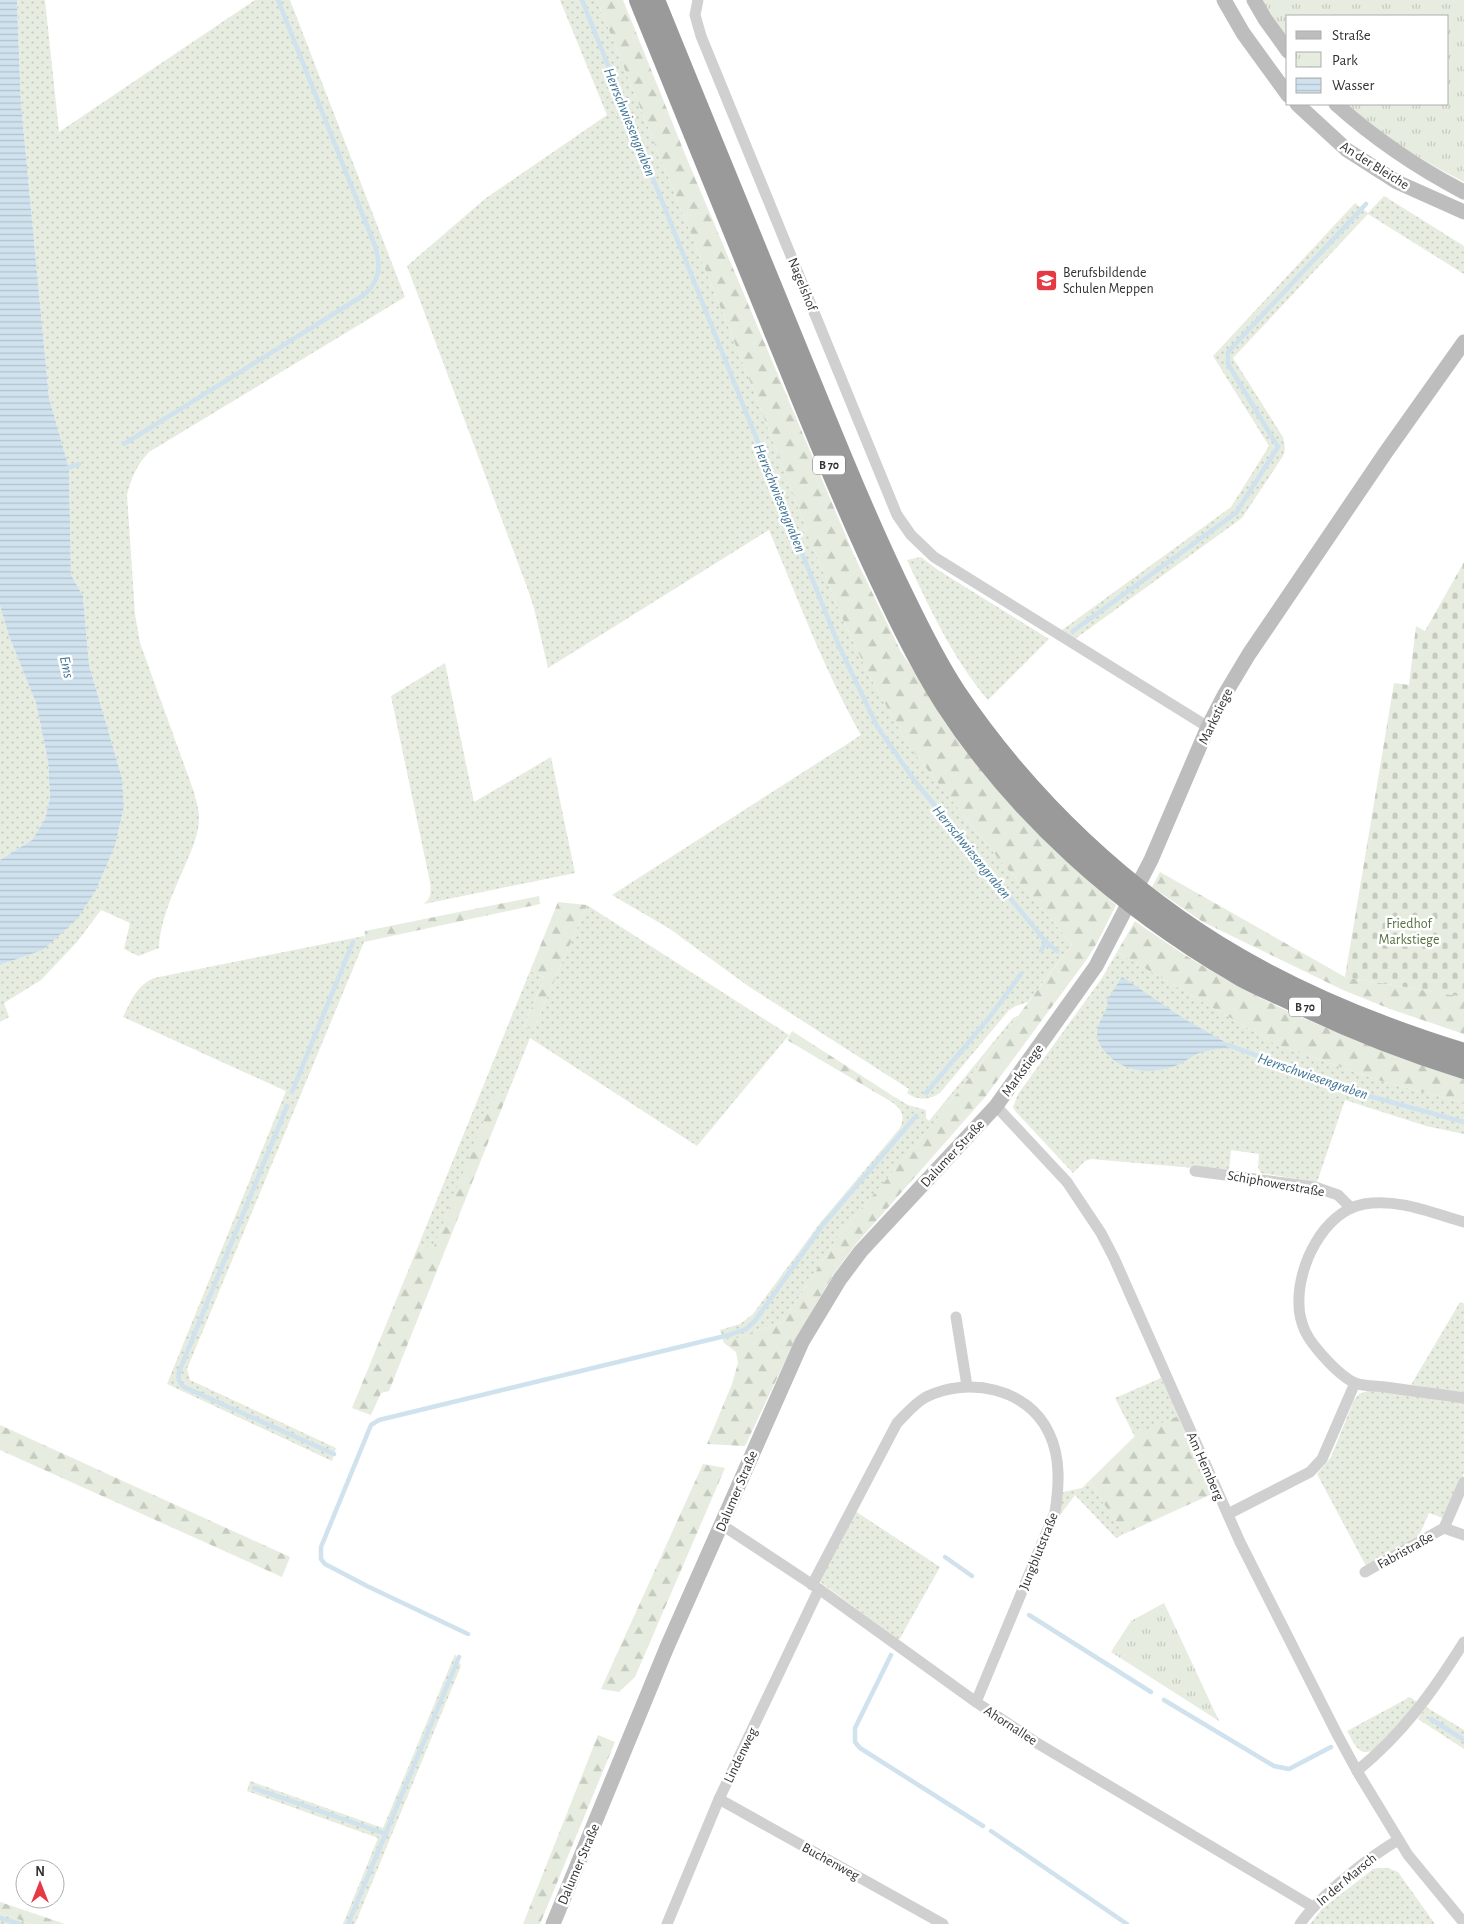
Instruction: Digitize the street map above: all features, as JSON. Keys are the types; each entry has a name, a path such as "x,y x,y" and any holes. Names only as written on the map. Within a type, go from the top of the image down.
{"highway":[{"name":"B 70","path":"638,0 868,556 912,649 945,704 981,754 1018,799 1054,835 1106,872 1162,917 1314,996 1463,1056"},
{"name":"B 70","path":"655,0 884,555 929,645 955,690 995,744 1031,787 1069,826 1106,872"}],"street":[{"name":"Nagelshof","path":"698,0 695,15 701,36 897,515 911,535 934,557 1208,727"},
{"path":"1224,0 1243,33 1286,92"},
{"path":"1254,0 1286,48"},
{"name":"An der Bleiche","path":"1297,105 1347,150 1398,182 1464,212"},
{"name":"An der Bleiche","path":"1337,105 1361,126 1407,159 1464,192"},
{"path":"1398,182 1464,224"},
{"name":"Markstiege","path":"996,1106 1096,966 1108,946 1151,860 1208,727 1249,654 1386,452 1464,342"},
{"name":"Am Hemberg","path":"996,1106 1067,1182 1101,1233 1258,1582 1357,1771 1398,1840 1417,1867 1463,1922"},
{"name":"Dalumer Straße","path":"553,1924 667,1648 802,1342 840,1279 861,1251 996,1106"},
{"name":"Schiphowerstraße","path":"1195,1172 1229,1175 1315,1188 1338,1195 1351,1208"},
{"path":"1464,1222 1398,1203 1364,1204 1351,1208 1327,1226 1312,1249 1301,1278 1299,1306 1305,1331 1320,1353 1337,1370 1355,1383 1464,1398"},
{"path":"956,1317 967,1386"},
{"path":"1228,1514 1310,1472 1322,1459 1355,1383"},
{"name":"Jungblutstraße","path":"816,1587 897,1423 925,1398 944,1390 967,1386 999,1391 1020,1399 1035,1412 1049,1432 1056,1453 1059,1475 1056,1512 976,1702"},
{"name":"Fabristraße","path":"1365,1572 1444,1528 1464,1482"},
{"name":"Ahornallee","path":"722,1524 816,1587 976,1702 1037,1743 1313,1907"},
{"name":"Fabristraße","path":"1444,1528 1464,1535"},
{"name":"Lindenweg","path":"666,1924 719,1799 816,1587"},
{"path":"1357,1771 1394,1739 1414,1716 1464,1642"},
{"name":"Buchenweg","path":"719,1799 942,1924"},
{"name":"In der Marsch","path":"1300,1924 1313,1907 1377,1853 1398,1840"}],"green space":[{"path":"17,0 45,0 59,132 255,0 290,0 405,297 149,452 138,467 127,495 135,614 140,643 194,792 199,824 193,847 165,915 159,948 138,956 124,949 130,923 101,910 77,942 41,980 4,1003 9,1017 0,1022 0,965 43,950 96,890 115,846 124,807 122,778 89,665 83,596 71,575 69,468 49,398 21,104"},
{"path":"560,0 597,0 752,386 817,557 844,622 869,675 910,748 999,859 1072,944 1028,1002 1009,1010 940,1093 932,1097 924,1099 911,1096 907,1093 909,1089 748,986 670,929 612,895 861,735 823,660 769,530 548,668 534,608 527,587 407,266 486,198 607,115"},
{"path":"597,0 623,0 687,159 853,553 901,652 925,687 1036,831 1116,905 1087,959 986,1096 856,1244 833,1275 796,1338 745,1446 707,1444 732,1384 738,1363 736,1352 724,1343 784,1321 839,1235 920,1140 1015,1020 1072,944 999,859 910,748 869,675 844,622 817,557 752,386"},
{"path":"1262,0 1464,0 1464,182 1391,140 1347,105 1449,105 1449,15 1286,15 1286,37"},
{"path":"1384,196 1464,246 1464,274 1368,214 1233,358 1283,437 1285,449 1283,456 1242,518 1075,639 1062,630 1231,507 1269,446 1213,356 1355,203 1368,213"},
{"path":"921,557 938,570 1049,639 988,700 953,651 907,560"},
{"name":"Friedhof Markstiege","path":"1464,562 1464,997 1345,977 1394,683 1409,685 1416,626 1425,631"},
{"path":"0,606 9,636 36,703 48,761 50,798 45,819 32,840 0,860"},
{"path":"445,663 474,802 551,757 575,873 424,904 430,897 430,882 391,696"},
{"path":"1160,872 1345,977 1464,997 1464,1034 1390,1009 1343,990 1203,922 1152,887"},
{"path":"539,896 540,904 364,942 365,931"},
{"path":"558,902 587,905 533,1030 524,1026 544,977 530,971"},
{"path":"587,905 789,1035 697,1146 530,1038 507,1095 496,1091 433,1249 419,1244 530,971 544,977 524,1026 533,1030"},
{"path":"1135,921 1203,966 1298,1016 1345,1035 1464,1077 1464,1103 1381,1081 1277,1045 1117,952"},
{"path":"364,936 364,942 187,1369 190,1380 336,1448 332,1461 167,1384 286,1091 123,1017 138,990 154,978"},
{"path":"1117,952 1277,1045 1381,1081 1464,1103 1464,1134 1426,1126 1345,1100 1317,1182 1261,1173 1258,1168 1259,1154 1231,1150 1229,1171 1091,1159 1085,1161 1073,1173 1013,1107 1018,1094 1102,978"},
{"path":"1018,1016 920,1140 839,1235 784,1321 724,1343 720,1330 740,1324 753,1314 820,1223 900,1128 903,1119 900,1109 890,1101 893,1096 908,1105 926,1110 926,1118 929,1121 1013,1018"},
{"path":"792,1031 893,1096 890,1101 787,1040"},
{"path":"496,1090 507,1095 389,1391 381,1393 371,1415 352,1408 419,1244 433,1249"},
{"path":"1460,1302 1464,1304 1464,1393 1411,1385"},
{"path":"1161,1378 1178,1416 1135,1437 1115,1398"},
{"path":"1371,1390 1464,1402 1464,1473 1443,1518 1429,1513 1418,1538 1366,1566 1317,1474 1331,1457 1354,1400 1359,1394"},
{"path":"1178,1416 1212,1494 1124,1534 1089,1481 1138,1433"},
{"path":"0,1425 290,1557 282,1577 0,1450"},
{"path":"703,1464 725,1468 635,1677 619,1692 601,1689"},
{"path":"1089,1481 1124,1534 1116,1538 1075,1495 1048,1531 1058,1493 1082,1488"},
{"path":"852,1509 940,1567 899,1640 816,1579"},
{"path":"1164,1603 1219,1721 1111,1652 1131,1621"},
{"path":"455,1654 461,1666 355,1924 343,1924 378,1838 247,1791 250,1781 383,1828"},
{"path":"1410,1697 1417,1702 1409,1713 1372,1751 1363,1752 1356,1747 1347,1731"},
{"path":"1426,1707 1464,1730 1464,1749 1418,1719"},
{"path":"598,1735 615,1742 540,1924 523,1924"},
{"path":"1388,1868 1398,1872 1435,1924 1310,1924 1322,1909 1373,1869"},
{"path":"0,1902 15,1907 15,1909 21,1909 65,1924 32,1924 0,1913"},
{"path":"0,1913 32,1924 0,1924"}],"water":[{"name":"Ems","path":"0,0 17,0 21,104 49,398 69,468 71,575 83,596 89,665 122,778 124,807 115,846 96,890 78,918 43,950 0,965 0,860 32,840 45,819 50,798 48,761 36,703 9,636 0,606"},
{"path":"1122,977 1186,1020 1234,1047 1203,1052 1178,1065 1166,1069 1148,1071 1130,1068 1114,1060 1102,1048 1097,1036 1097,1030 1108,1006 1107,1000"}],"waterway":[{"path":"124,444 364,295 377,278 379,267 375,246 278,0"},
{"name":"Herrschwiesengraben","path":"582,0 839,646 877,726 914,780 1046,942 1057,951"},
{"path":"1073,631 1236,513 1278,447 1228,364 1228,352 1366,204"},
{"path":"64,469 79,464"},
{"path":"292,1092 353,942"},
{"path":"1041,951 1046,942"},
{"path":"926,1093 989,1018 1021,974"},
{"name":"Herrschwiesengraben","path":"1228,1045 1351,1091 1464,1122"},
{"path":"287,1106 179,1372 179,1379 184,1387 334,1454"},
{"path":"468,1634 367,1586 325,1564 321,1559 321,1547 371,1425 379,1420 729,1335 746,1329 755,1321 822,1226 916,1116"},
{"path":"945,1557 972,1576"},
{"path":"1029,1615 1151,1692"},
{"path":"891,1655 855,1728 855,1742 860,1748 983,1826"},
{"path":"348,1924 459,1657"},
{"path":"1164,1700 1274,1766 1289,1769 1331,1747"},
{"path":"1431,1719 1464,1740"},
{"path":"254,1788 386,1834"},
{"path":"991,1831 1127,1924"},
{"path":"0,1918 19,1924"}],"place":[{"name":"Berufsbildende Schulen Meppen","path":"1047,280"}]}
